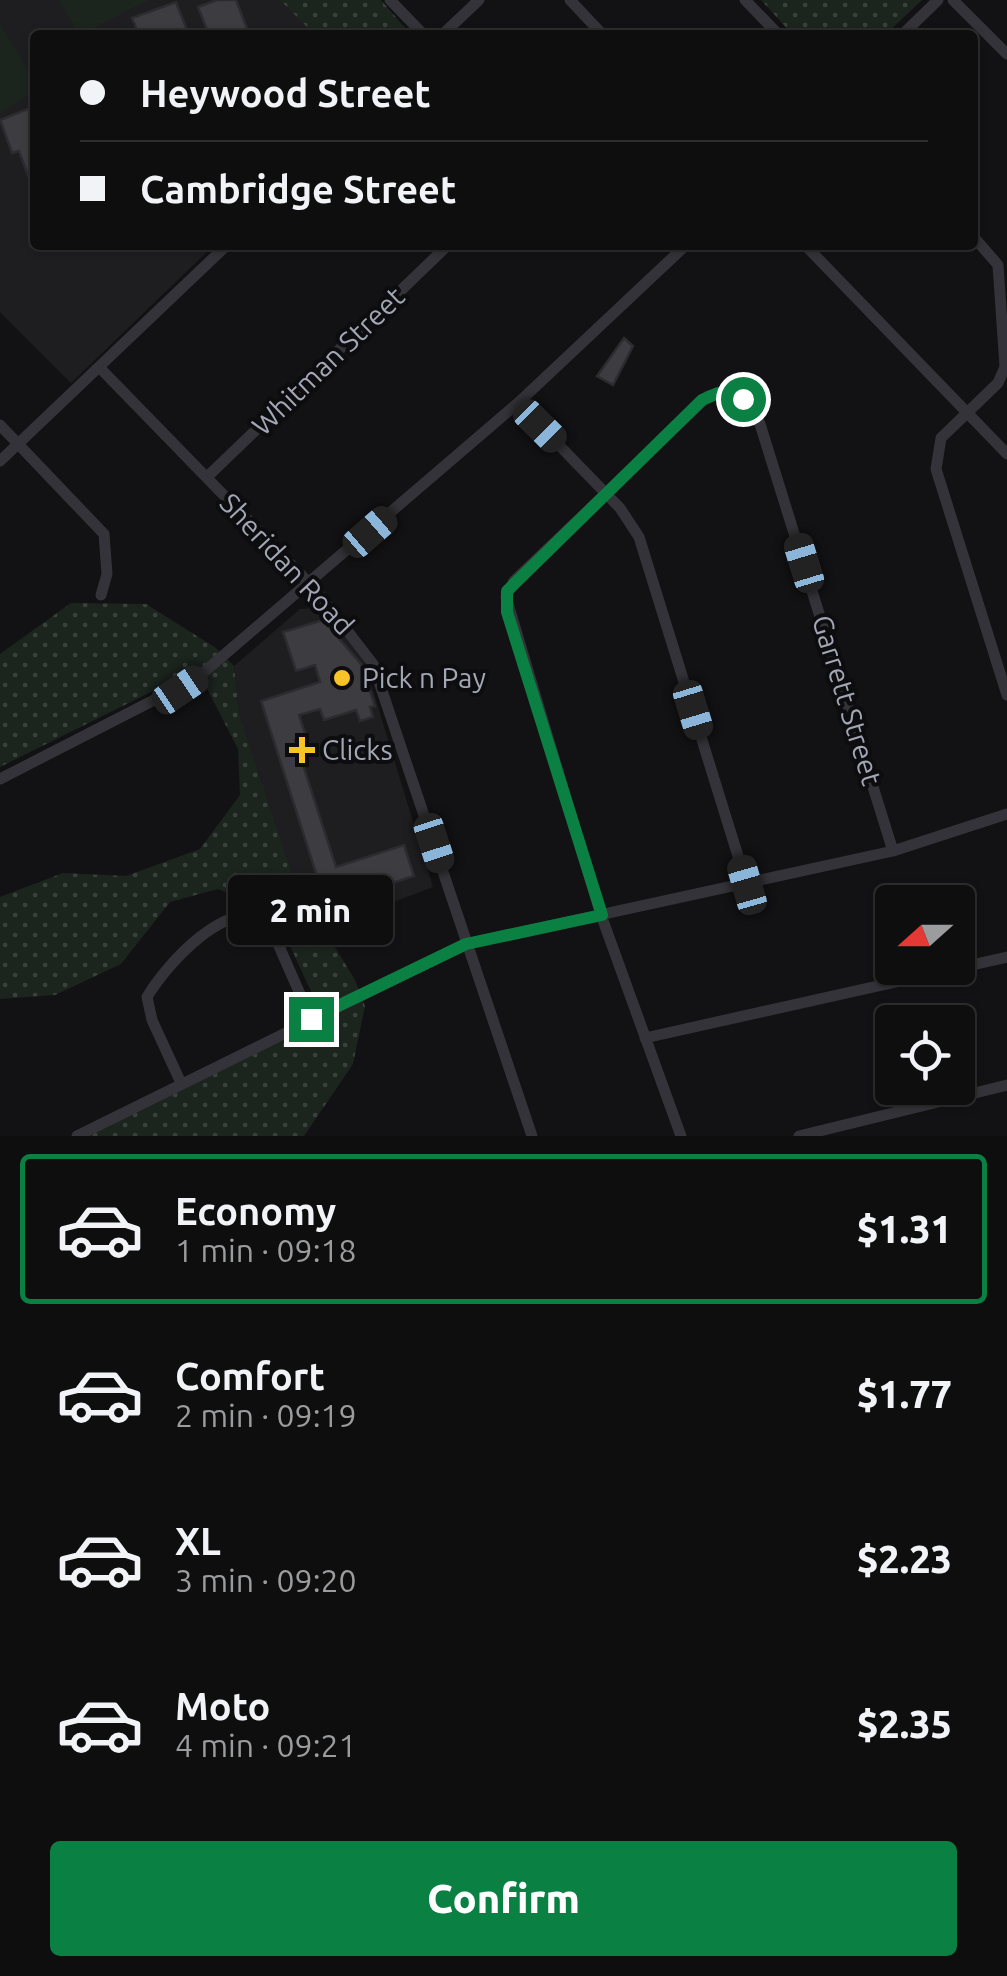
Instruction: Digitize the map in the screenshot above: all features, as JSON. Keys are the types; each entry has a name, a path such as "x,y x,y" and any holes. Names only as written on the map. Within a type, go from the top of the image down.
{"street":[{"path":"390,0 419,30"},
{"path":"447,30 479,0"},
{"path":"570,0 598,30"},
{"path":"745,0 773,30"},
{"path":"907,30 938,0"},
{"path":"953,0 1007,54"},
{"path":"978,241 998,266 1005,367 998,383 942,438 936,469 1007,695"},
{"path":"0,461 222,250"},
{"name":"Whitman Street","path":"207,477 443,250"},
{"path":"0,780 180,690 310,584 518,404 681,250"},
{"path":"810,250 1007,454"},
{"name":"Sheridan Road","path":"100,368 310,584 352,631 374,664 532,1136"},
{"name":"Garrett Street","path":"606,493 702,400 727,392 743,399 760,424 894,850"},
{"path":"518,404 606,493 639,538 747,885"},
{"path":"0,425 104,534 107,574 101,595"},
{"path":"606,493 507,591 507,612 602,915 680,1136"},
{"path":"77,1136 466,944 894,850 1007,814"},
{"path":"181,1083 147,1000 202,934 243,915 268,921 311,1019"},
{"path":"645,1038 1007,958"},
{"path":"798,1136 1007,1085"}],"shaded area":[{"path":"0,0 281,0 310,30 30,30 30,250 209,250 71,383 0,312"},
{"path":"59,0 149,0 90,30 77,30"},
{"path":"280,0 381,0 407,30 310,30"},
{"path":"761,0 922,0 890,30 788,30"},
{"path":"0,24 30,73 30,94 0,113"},
{"path":"71,603 146,604 216,648 234,666 239,713 295,882 355,980 365,1006 353,1064 304,1136 81,1136 321,1013 274,911 218,889 170,902 121,964 55,995 0,999 0,897 63,873 126,876 200,849 240,795 238,749 195,665 169,683 0,767 0,654"},
{"path":"314,608 361,651 433,887 323,929 295,882 239,713 234,666 300,609"}],"building":[{"path":"217,0 236,0 248,30 207,30 198,7"},
{"path":"176,2 187,30 137,30 132,18"},
{"path":"30,108 30,181 19,151 12,153 0,120"},
{"path":"624,338 633,346 613,385 597,376"},
{"path":"323,620 361,664 375,706 370,707 373,717 360,721 356,710 324,720 320,709 299,715 306,736 295,740 336,867 404,845 414,876 380,887 376,875 322,892 261,701 320,682 315,665 296,671 283,632"}],"place":[{"name":"Pick n Pay","path":"342,678"},
{"name":"Clicks","path":"302,750"}],"route":[{"path":"311,1019 466,944 602,915 507,612 507,591 702,400 727,392 743,399"}]}
